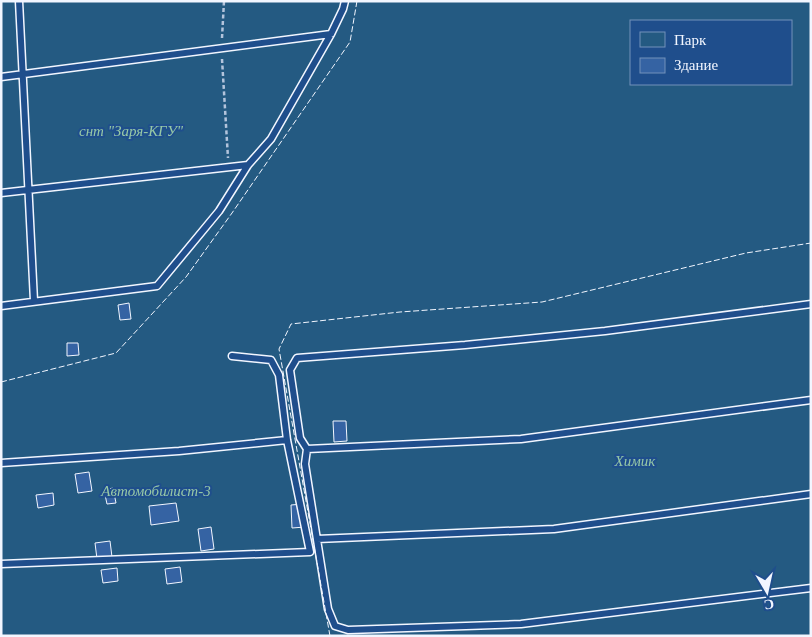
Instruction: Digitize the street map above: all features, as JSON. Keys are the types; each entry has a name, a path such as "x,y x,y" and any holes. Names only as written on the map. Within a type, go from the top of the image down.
{"lane":[{"path":"19,1 34,301"},
{"path":"1,306 157,286 219,211 248,165 271,140 332,34 345,1"},
{"path":"1,77 332,34"},
{"path":"1,193 248,165"},
{"path":"811,304 605,331 465,345 297,358 290,370 300,438 307,449 305,464 328,609 335,626 348,630 521,624 811,588"},
{"path":"1,564 310,552 287,440 279,375 271,360 232,356"},
{"path":"307,449 521,439 811,400"},
{"path":"1,463 179,451 287,440"},
{"path":"317,539 554,529 811,494"}],"path":[{"path":"224,1 221,48 228,167"}],"green space":[{"path":"1,1 811,1 811,636 1,636"}],"building":[{"path":"129,303 131,319 120,320 118,305"},
{"path":"67,343 78,343 79,355 67,356"},
{"path":"333,421 346,421 347,441 334,442"},
{"path":"89,472 92,491 78,493 75,474"},
{"path":"113,488 116,503 107,504 104,490"},
{"path":"53,493 54,505 38,508 36,495"},
{"path":"176,503 179,521 151,525 149,506"},
{"path":"303,504 305,527 292,528 291,505"},
{"path":"211,527 214,549 201,551 198,529"},
{"path":"110,541 112,557 97,559 95,543"},
{"path":"180,567 182,582 167,584 165,569"},
{"path":"117,568 118,581 103,583 101,570"}],"fence":[{"path":"1,382 116,353 186,277 350,42 357,1"},
{"path":"330,636 279,349 291,324 400,312 542,302 746,253 811,243"}],"park label":[{"name":"снт \"Заря-КГУ\"","path":"131,131"},
{"name":"Химик","path":"635,461"},
{"name":"Автомобилист-3","path":"156,491"}]}
